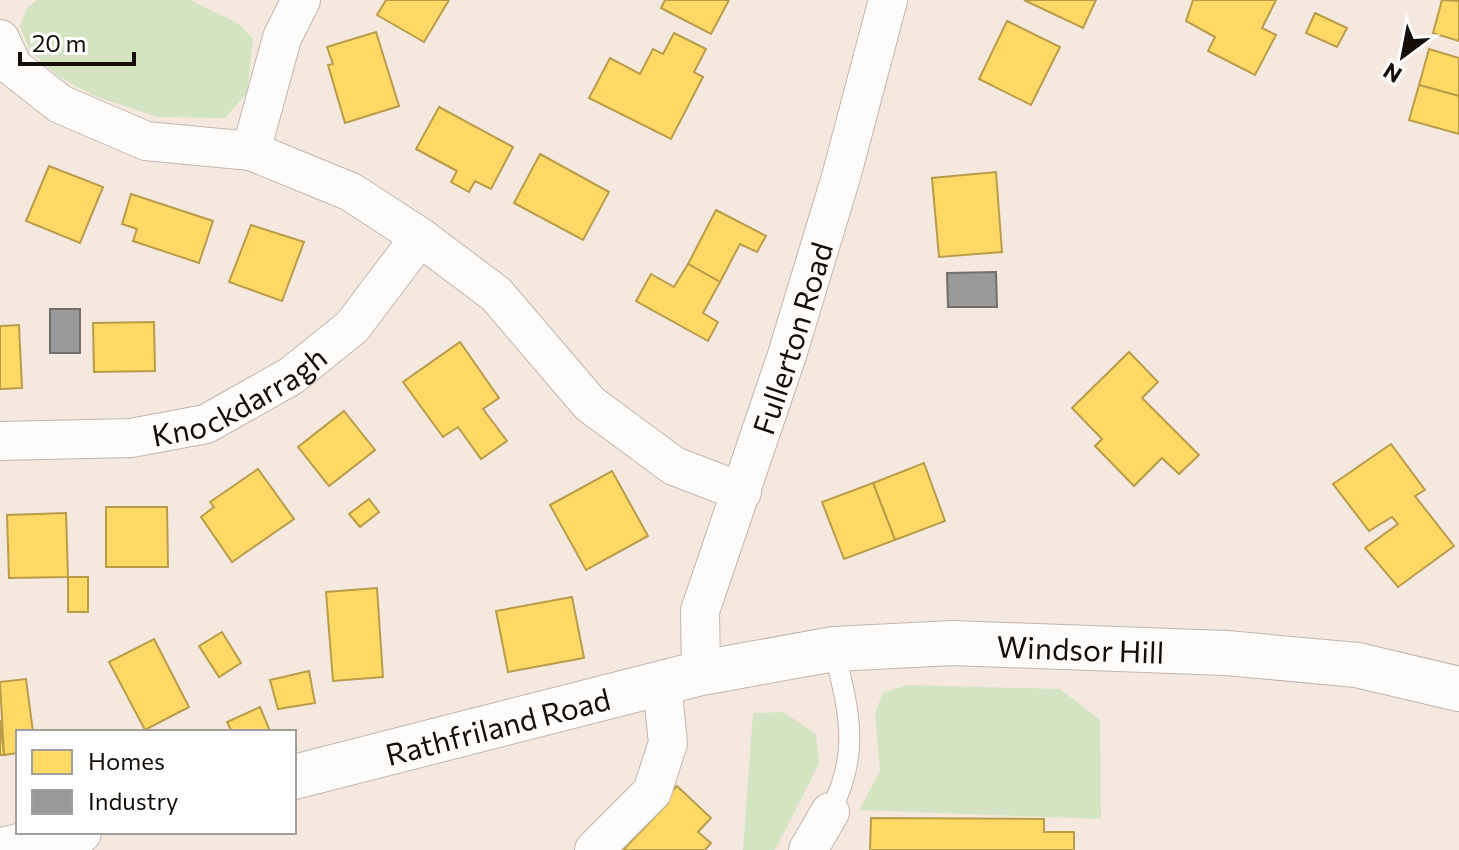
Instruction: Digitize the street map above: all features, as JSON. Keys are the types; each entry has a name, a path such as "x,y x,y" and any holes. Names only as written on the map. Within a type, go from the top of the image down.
{"main road":[{"name":"Windsor Hill","path":"682,678 834,649 952,643 1226,653 1357,665 1459,689"},
{"name":"Rathfriland Road","path":"296,776 682,678"},
{"path":"1,850 70,834"}],"street":[{"path":"251,151 282,38 301,0"},
{"name":"Fullerton Road","path":"594,850 652,792 668,743 700,611 742,492 841,177 888,0"},
{"path":"4,60 60,104 146,141 251,151 351,192 420,237 496,294 590,404 674,466 742,492"},
{"name":"Knockdarragh","path":"0,441 131,438 206,424 291,376 352,327 420,237"},
{"path":"808,850 830,812"}],"lane":[{"path":"830,812 846,781 852,738 834,649"}],"green space":[{"path":"37,0 190,0 238,23 253,39 247,93 225,118 157,117 92,95 58,76 30,51 20,26 27,8"},
{"path":"907,685 1060,689 1100,720 1101,819 859,810 880,771 875,713 883,693"},
{"path":"783,712 816,734 819,764 775,850 743,850 753,713"}],"building: Homes":[{"path":"386,0 449,0 424,42 377,15"},
{"path":"665,0 729,0 711,34 661,8"},
{"path":"1024,0 1096,0 1083,28"},
{"path":"1193,0 1276,0 1262,28 1276,35 1255,75 1208,51 1215,37 1186,21"},
{"path":"1442,0 1459,1 1459,41 1433,33"},
{"path":"1315,13 1347,28 1337,47 1306,33"},
{"path":"1007,21 1060,47 1031,105 979,79"},
{"path":"376,32 399,106 345,123 328,65 333,64 327,47"},
{"path":"674,33 706,49 694,72 703,77 671,139 589,98 610,58 640,74 653,49 663,54"},
{"path":"1429,49 1459,58 1459,96 1419,85"},
{"path":"1419,85 1459,96 1459,134 1409,120"},
{"path":"439,107 513,147 491,189 475,181 469,192 451,182 457,171 416,149"},
{"path":"540,154 609,192 583,240 514,203"},
{"path":"49,166 103,187 80,243 26,221"},
{"path":"996,172 1002,252 939,257 932,178"},
{"path":"131,194 213,221 199,263 133,241 137,229 122,224"},
{"path":"716,210 766,236 757,252 740,244 720,282 688,264"},
{"path":"251,225 304,242 282,301 229,282"},
{"path":"688,264 720,282 703,313 718,322 708,341 636,301 651,274 674,287"},
{"path":"154,322 155,371 94,372 93,323"},
{"path":"19,325 22,388 0,389 0,326"},
{"path":"460,342 499,398 483,409 507,441 481,459 458,427 443,437 403,382"},
{"path":"1129,352 1158,382 1142,398 1199,455 1179,474 1162,458 1134,486 1095,446 1102,439 1072,408"},
{"path":"344,411 375,450 329,486 298,447"},
{"path":"1391,444 1425,490 1415,496 1454,546 1398,587 1365,548 1398,524 1392,517 1369,531 1333,484"},
{"path":"924,463 945,521 895,540 873,483"},
{"path":"258,469 294,519 232,562 201,517 214,507 210,502"},
{"path":"612,471 648,536 586,570 550,505"},
{"path":"873,483 895,540 844,559 822,502"},
{"path":"369,499 379,512 360,527 349,514"},
{"path":"106,507 167,507 168,567 106,567"},
{"path":"66,513 68,577 9,578 7,515"},
{"path":"68,577 88,577 88,612 68,612"},
{"path":"377,588 383,677 333,681 326,592"},
{"path":"572,597 584,658 508,672 496,611"},
{"path":"222,632 241,663 219,677 199,646"},
{"path":"154,639 189,707 145,730 109,662"},
{"path":"309,671 315,703 278,709 270,680"},
{"path":"26,679 33,730 16,730 16,753 4,755 0,682"},
{"path":"260,707 270,730 231,730 227,722"},
{"path":"0,720 4,755 0,755"},
{"path":"677,786 711,818 698,832 711,843 705,850 623,850 668,803 664,799"},
{"path":"871,818 1044,819 1044,832 1074,832 1074,850 870,850"}],"building: Industry":[{"path":"996,272 997,307 948,307 947,273"},
{"path":"50,309 80,309 80,353 50,353"}]}
